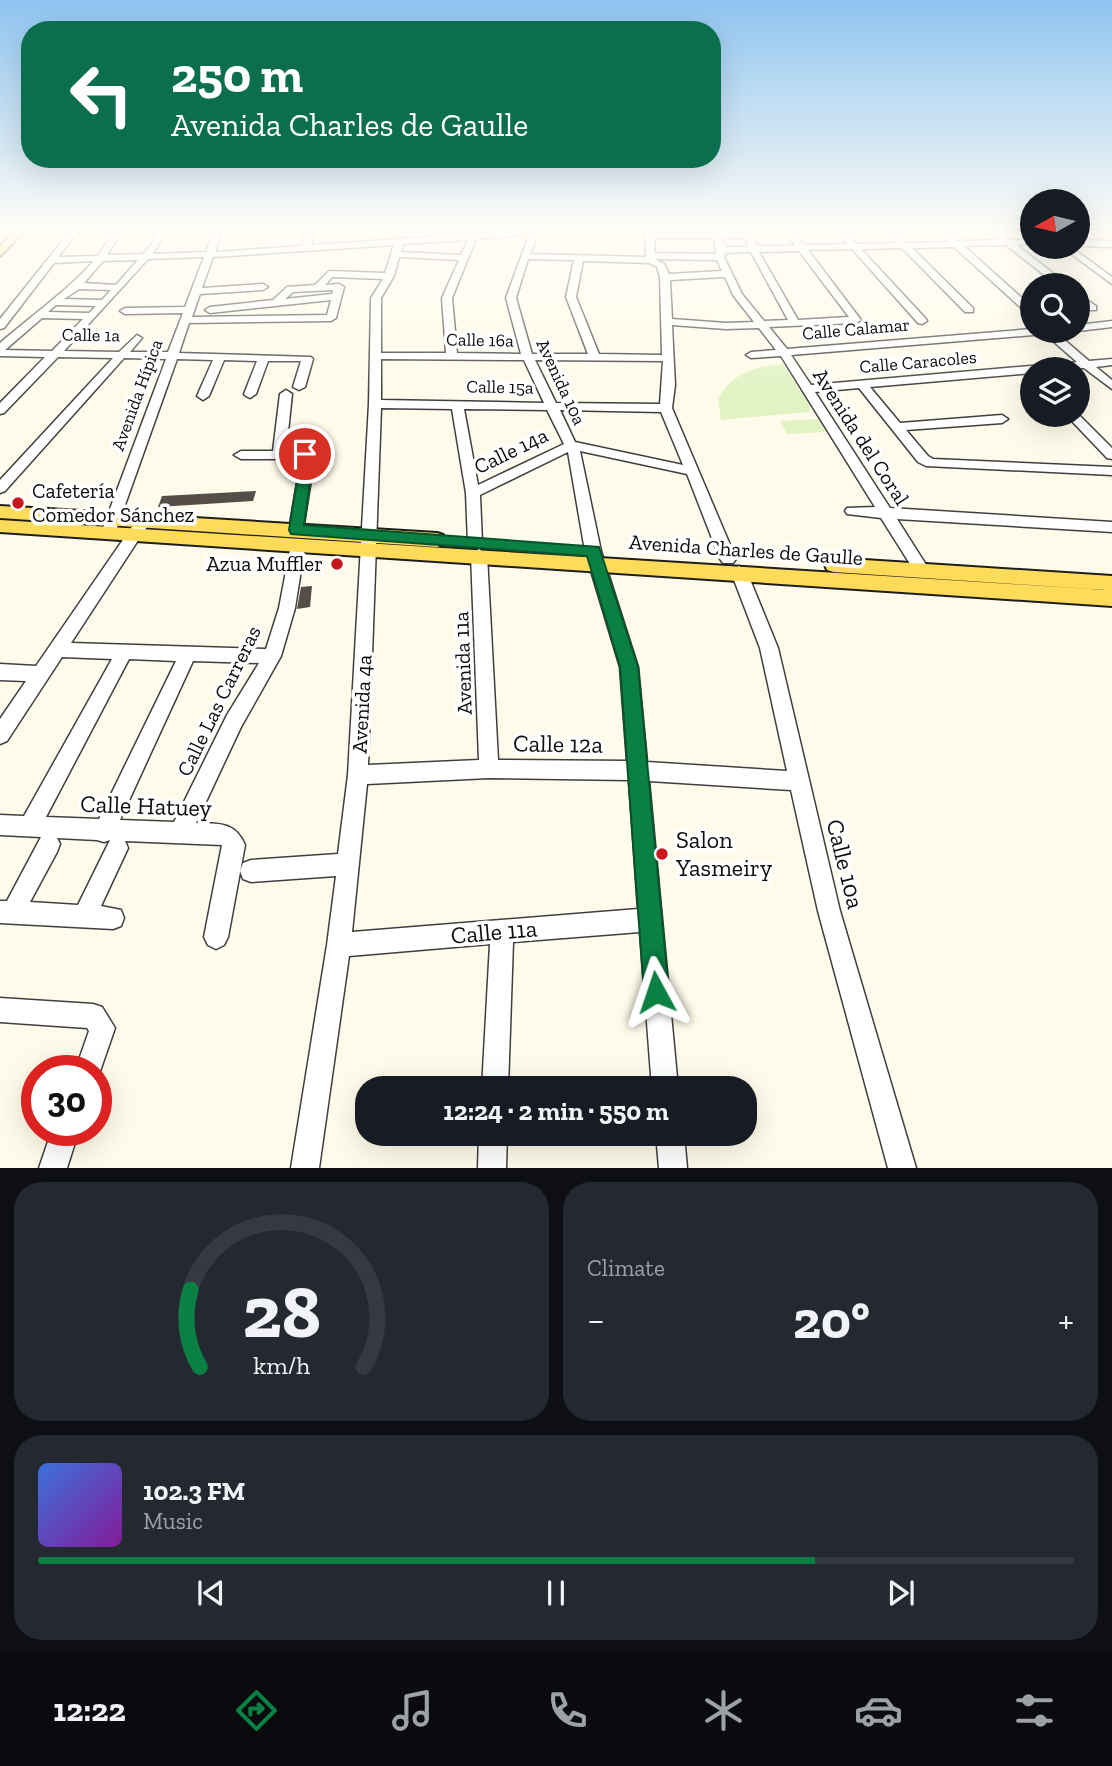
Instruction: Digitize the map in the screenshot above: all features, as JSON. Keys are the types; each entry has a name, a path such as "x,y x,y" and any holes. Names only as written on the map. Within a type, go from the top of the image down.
{"main road":[{"name":"Avenida Charles de Gaulle","path":"0,512 111,526"},
{"name":"Avenida Charles de Gaulle","path":"0,526 140,527 733,566 1112,598"},
{"name":"Avenida Charles de Gaulle","path":"733,566 922,571 1112,583"}],"street":[{"path":"0,326 37,292 41,285"},
{"path":"0,351 77,285"},
{"path":"0,410 122,285"},
{"name":"Avenida Hípica","path":"111,526 196,285"},
{"path":"276,303 291,285"},
{"path":"125,311 331,318 338,286 296,285"},
{"name":"Avenida 4a","path":"305,1167 340,945 358,775 375,404 376,298 383,285"},
{"path":"452,356 447,298 453,285"},
{"name":"Avenida 10a","path":"516,285 512,298 528,358 572,445 595,557 629,667 664,1076"},
{"path":"574,285 571,297 595,358"},
{"path":"665,285 669,358 666,408"},
{"name":"Avenida del Coral","path":"733,285 738,295 785,352 922,571"},
{"path":"773,285 795,323"},
{"path":"667,322 726,326 857,319 830,285"},
{"path":"888,285 922,321"},
{"path":"944,285 970,310"},
{"path":"1002,285 1020,301"},
{"path":"194,291 263,287"},
{"path":"37,292 119,288"},
{"path":"186,314 335,297"},
{"path":"54,302 105,303"},
{"path":"40,315 91,316"},
{"path":"1090,327 1112,324"},
{"name":"Calle Calamar","path":"751,355 1020,333"},
{"path":"0,488 137,338"},
{"path":"1061,343 1077,357"},
{"name":"Calle 1a","path":"0,351 306,359 299,387"},
{"path":"203,396 220,356"},
{"name":"Calle 16a","path":"375,356 669,358"},
{"path":"250,394 264,357"},
{"name":"Calle Caracoles","path":"1090,364 1112,362"},
{"path":"1090,368 1112,386"},
{"name":"Calle Caracoles","path":"807,389 1020,372"},
{"path":"862,385 923,459 931,463 1112,471"},
{"path":"241,455 279,454 286,394"},
{"name":"Calle 15a","path":"375,404 666,408"},
{"name":"Avenida 11a","path":"457,404 472,494 477,549 489,769"},
{"name":"Calle 10a","path":"666,408 769,648 832,922 902,1167"},
{"path":"896,427 1002,419"},
{"path":"1084,427 1112,455"},
{"name":"Calle 14a","path":"472,494 572,445 692,471"},
{"name":"Calle Las Carreras","path":"180,833 234,721 272,656 287,608 307,455 279,454"},
{"path":"852,511 1112,527"},
{"path":"0,735 140,527"},
{"path":"58,649 272,656"},
{"path":"30,826 125,651"},
{"path":"84,916 110,840 188,654"},
{"path":"0,672 41,674"},
{"name":"Calle 12a","path":"358,775 489,769 636,771 798,781"},
{"name":"Calle Hatuey","path":"0,825 30,826 110,840 180,833 227,835 234,845 216,937"},
{"path":"49,844 6,912 113,918"},
{"path":"251,871 348,864"},
{"name":"Calle 11a","path":"340,945 649,920"},
{"path":"496,1076 502,932"},
{"path":"0,1010 93,1016 102,1028 93,1055"},
{"path":"53,1167 60,1146"},
{"path":"492,1167 493,1146"},
{"path":"671,1146 673,1167"}],"green space":[{"path":"783,364 811,408 809,412 721,420 718,400 730,383 744,373"},
{"path":"818,419 826,432 787,434 780,421"}],"building":[{"path":"256,491 253,501 158,507 162,496"},
{"path":"312,586 310,607 297,609 301,587"}],"place":[{"name":"Cafetería Comedor Sánchez","path":"18,503"},
{"name":"Azua Muffler","path":"337,564"},
{"name":"Salon Yasmeiry","path":"662,854"}],"route":[{"path":"305,454 307,455 296,530 593,551 629,667 656,992"}]}
